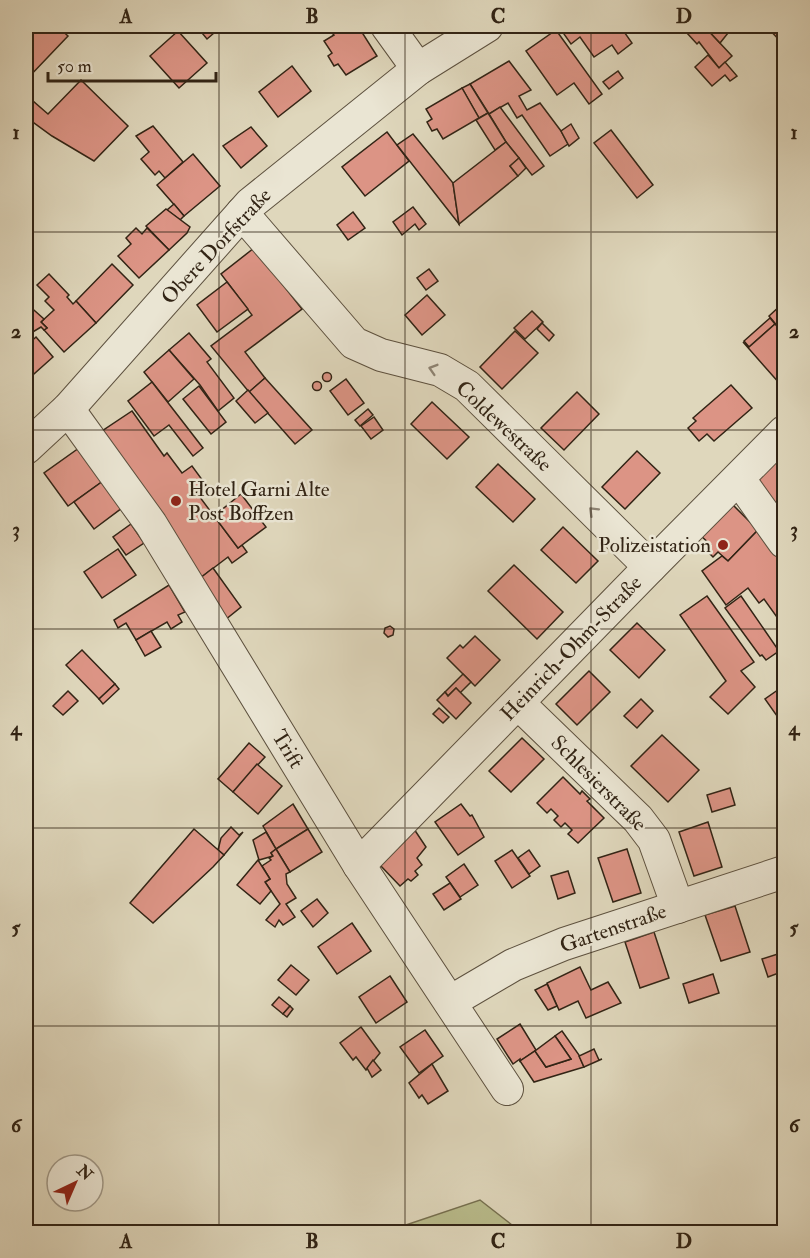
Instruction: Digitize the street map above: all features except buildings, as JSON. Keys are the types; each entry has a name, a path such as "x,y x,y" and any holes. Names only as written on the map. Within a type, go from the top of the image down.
{"street":[{"path":"387,26 418,69"},
{"name":"Obere Dorfstraße","path":"26,448 68,409 250,204 418,69 487,26"},
{"name":"Coldewestraße","path":"242,213 354,343 381,355 440,370 466,386 650,567"},
{"name":"Trift","path":"68,409 151,524 359,865 507,1089"},
{"name":"Heinrich-Ohm-Straße","path":"359,865 784,432"},
{"path":"739,479 784,542"},
{"name":"Schlesierstraße","path":"518,703 638,819 649,833 654,840 678,907"},
{"name":"Gartenstraße","path":"450,1002 513,965 564,944 784,872"}],"green space":[{"path":"480,1200 521,1232 385,1232"}],"place":[{"name":"Hotel Garni Alte Post Boffzen","path":"176,501"},
{"name":"Polizeistation","path":"723,545"}]}
